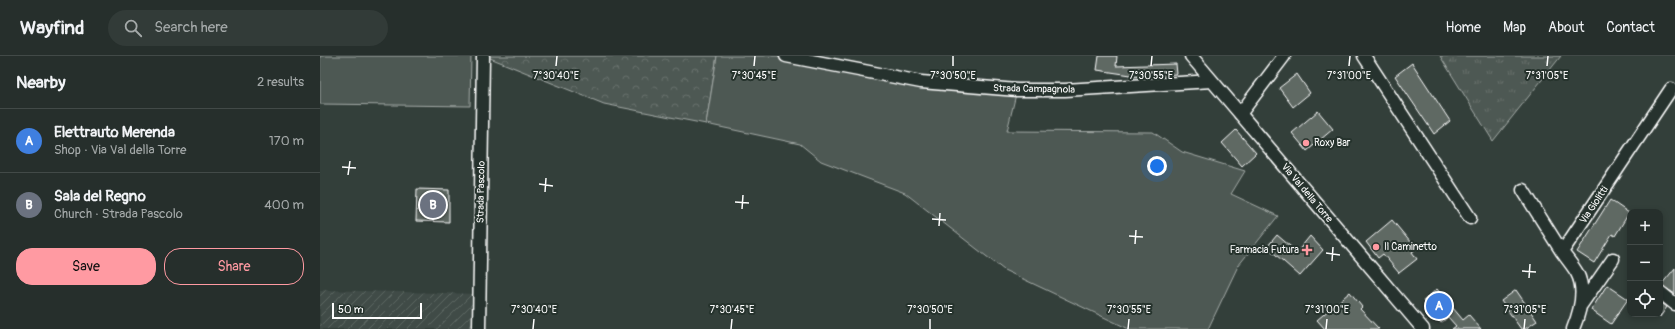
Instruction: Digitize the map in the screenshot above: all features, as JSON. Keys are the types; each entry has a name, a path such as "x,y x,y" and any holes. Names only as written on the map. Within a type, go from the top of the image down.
{"street":[{"name":"Strada Pascolo","path":"479,329 484,56"},
{"name":"Strada Campagnola","path":"786,56 921,82 1017,90 1065,90 1212,81"},
{"name":"Via Val della Torre","path":"1191,56 1423,329"},
{"path":"1240,114 1284,56"},
{"path":"1364,56 1470,218"},
{"name":"Via Giolitti","path":"1562,252 1671,89"},
{"path":"1523,190 1577,274 1581,287 1580,306 1573,329"},
{"path":"1580,306 1613,259"},
{"path":"1663,294 1675,304"}],"shaded area":[{"path":"320,290 480,294 479,329 320,329"}],"green space":[{"path":"320,56 471,56 470,106 320,104"},
{"path":"485,56 717,56 706,124 604,104"},
{"path":"717,56 786,56 1017,90 1007,131 1153,132 1182,152 1245,171 1231,194 1278,216 1238,266 1208,329 1129,329 1004,270 905,193 821,161 800,144 706,124"},
{"path":"1440,56 1561,56 1493,141"}],"building":[{"path":"1099,56 1117,56 1116,66 1176,64 1177,74 1131,77 1131,75 1097,70"},
{"path":"1412,63 1450,121 1434,134 1395,76"},
{"path":"1297,74 1310,93 1293,107 1279,88"},
{"path":"1318,111 1333,129 1307,151 1292,133"},
{"path":"1236,130 1256,153 1242,166 1222,143"},
{"path":"417,189 449,190 449,222 416,221"},
{"path":"1610,200 1627,212 1627,216 1615,236 1612,234 1594,263 1577,252"},
{"path":"1392,220 1416,249 1412,252 1417,259 1399,273 1383,254 1378,258 1366,242"},
{"path":"1277,235 1297,252 1310,236 1323,250 1300,276 1267,247"},
{"path":"1675,268 1675,294 1663,286 1663,283"},
{"path":"1607,285 1627,298 1611,324 1591,310"},
{"path":"1437,289 1463,320 1469,315 1481,329 1452,329 1456,326 1448,317 1441,323 1423,301"},
{"path":"1516,290 1537,321 1525,329 1521,329 1501,301"},
{"path":"1350,292 1362,307 1360,309 1379,329 1325,329 1317,320"},
{"path":"1663,304 1667,307 1663,313"}],"place":[{"name":"Roxy Bar","path":"1306,143"},
{"name":"Sala del Regno","path":"433,205"},
{"name":"Il Caminetto","path":"1376,247"},
{"name":"Farmacia Futura","path":"1307,250"},
{"name":"Elettrauto Merenda","path":"1439,306"}]}
